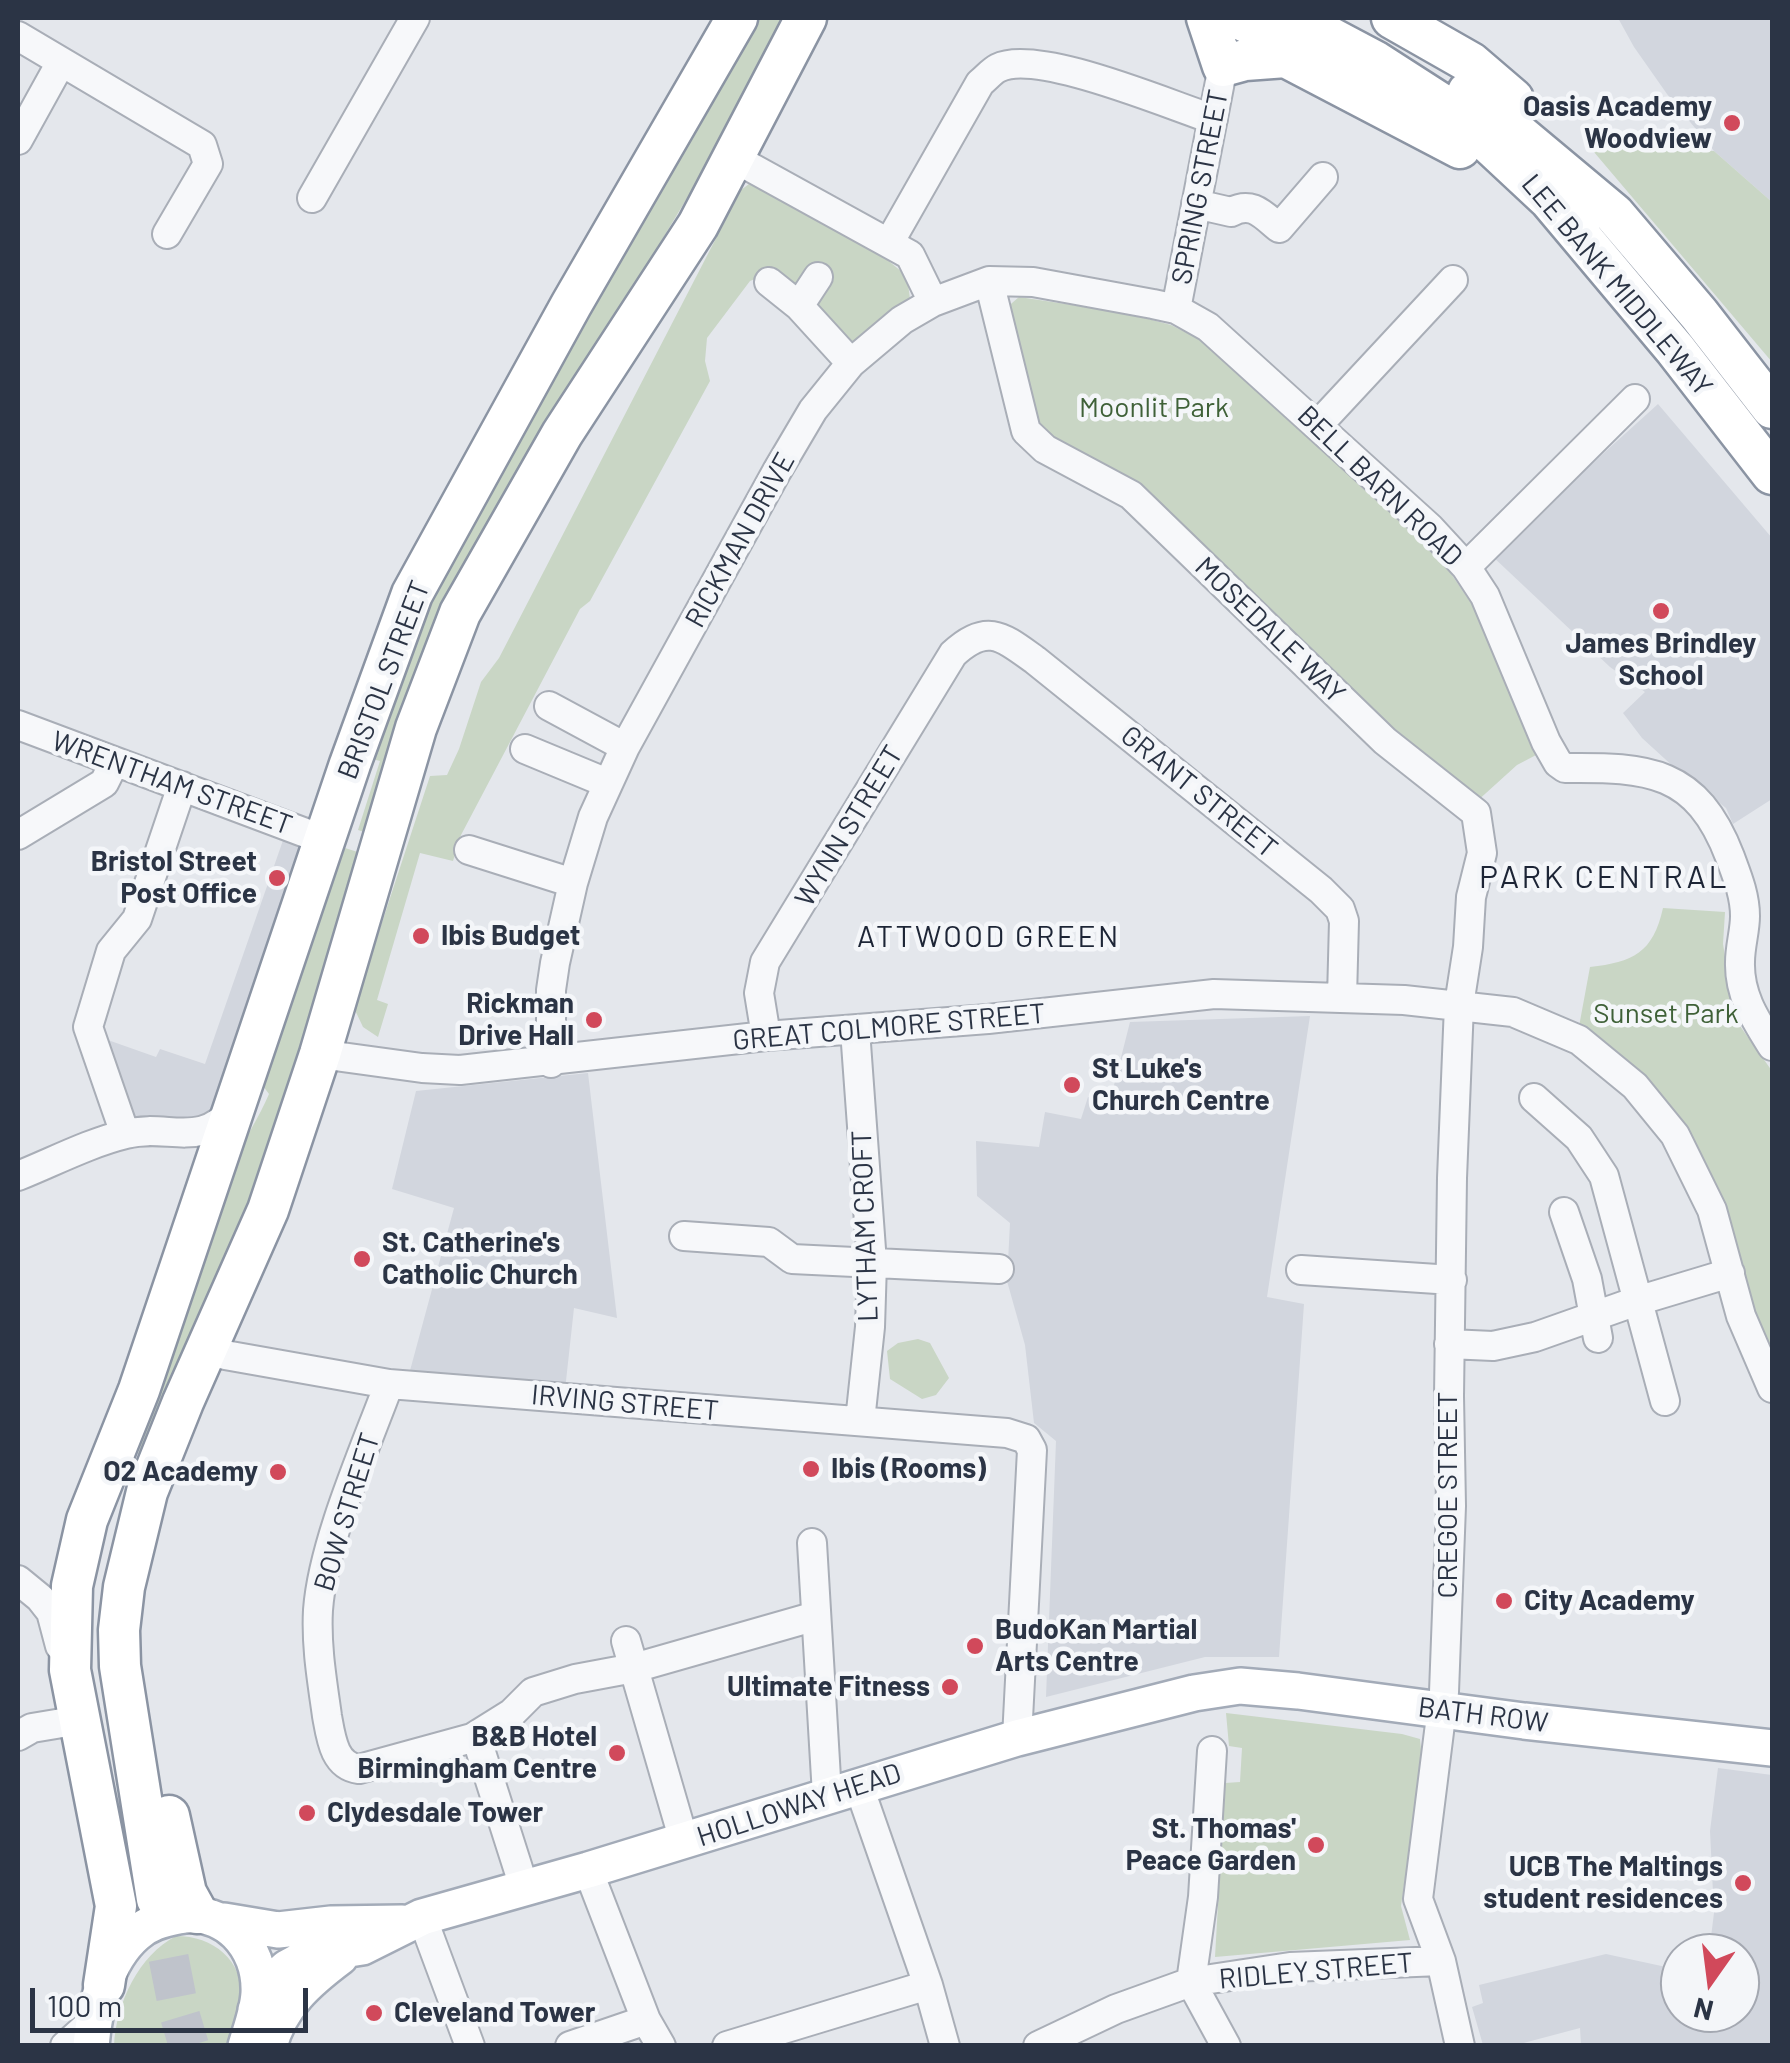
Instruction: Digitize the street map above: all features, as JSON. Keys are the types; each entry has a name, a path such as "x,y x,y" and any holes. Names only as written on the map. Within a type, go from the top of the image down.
{"highway":[{"name":"BRISTOL STREET","path":"139,1390 350,764 412,594 570,305 737,18"},
{"name":"BRISTOL STREET","path":"268,1210 320,1054 416,728 460,613 562,434 698,225 806,18"},
{"path":"1207,18 1223,66 1286,57 1460,148"},
{"path":"1238,18 1329,64 1460,148 1606,270"},
{"name":"LEE BANK MIDDLEWAY","path":"1293,18 1376,62 1460,116 1550,198 1772,474"},
{"name":"LEE BANK MIDDLEWAY","path":"1342,18 1470,92 1614,214 1772,408"},
{"path":"1392,18 1471,63 1534,117 1598,186 1614,214"},
{"path":"210,1917 186,1894 142,1674 141,1637 145,1596 164,1510 225,1355 260,1252 268,1210"},
{"path":"139,1390 92,1628 92,1660 146,1901 120,1666 124,1587 147,1492 268,1210"},
{"path":"96,2017 116,1906 70,1670 72,1586 78,1552 108,1462 139,1390"}],"main road":[{"name":"BATH ROW","path":"1194,1693 1240,1686 1772,1748"},
{"name":"HOLLOWAY HEAD","path":"256,2010 275,1979 287,1968 311,1956 349,1950 413,1920 1017,1738 1194,1693"},
{"name":"HOLLOWAY HEAD","path":"210,1917 278,1930 413,1920"},
{"path":"96,2017 122,1951 138,1932 148,1925 210,1917 239,1937 253,1959 259,1994 246,2046"},
{"path":"269,2046 274,2028 300,1989 349,1950"}],"street":[{"path":"312,198 416,18"},
{"path":"18,36 202,144 208,164 167,234"},
{"path":"889,243 980,83 998,68 1032,62 1065,69 1213,119"},
{"path":"19,135 60,64"},
{"name":"SPRING STREET","path":"1176,309 1223,66"},
{"path":"734,158 910,255 933,302"},
{"path":"1196,204 1230,212 1242,206 1256,208 1279,228 1324,177"},
{"path":"799,306 818,277"},
{"path":"1318,424 1453,280"},
{"name":"BELL BARN ROAD","path":"933,302 989,281 1033,282 1176,309 1208,327 1430,528 1466,567 1484,596 1558,763 1565,768 1643,770 1672,780 1708,810 1759,919"},
{"name":"MOSEDALE WAY","path":"989,281 1026,431 1046,450 1131,495 1385,741 1476,813 1482,853 1471,897 1459,1005"},
{"path":"769,282 799,306 851,363"},
{"name":"RICKMAN DRIVE","path":"550,1062 551,990 572,883 607,783 804,426 851,363 902,320 933,302"},
{"path":"1466,567 1635,399"},
{"name":"WYNN STREET","path":"766,1036 759,993 765,962 953,654 981,635"},
{"name":"GRANT STREET","path":"981,635 1005,638 1036,660 1340,909 1344,921 1342,998"},
{"path":"549,706 625,748"},
{"name":"WRENTHAM STREET","path":"18,725 326,842"},
{"path":"525,749 607,783"},
{"path":"18,835 104,783 122,766"},
{"path":"125,1134 88,1027 111,951 137,919 182,786"},
{"path":"469,850 572,883"},
{"path":"1759,919 1740,962 1742,986 1748,1008 1772,1046"},
{"name":"GREAT COLMORE STREET","path":"320,1054 460,1070 766,1036 1214,994 1459,1005 1513,1012 1579,1040 1634,1086 1676,1135 1712,1210 1741,1316 1772,1388"},
{"name":"CREGOE STREET","path":"1459,1005 1449,1344 1451,1506 1442,1711 1418,1900 1440,1961 1460,2046"},
{"name":"LYTHAM CROFT","path":"855,1030 872,1263 860,1421"},
{"path":"1534,1098 1579,1138 1604,1176 1665,1401"},
{"path":"18,1176 125,1134 178,1134 213,1127 235,1106"},
{"path":"154,1133 190,1154 206,1190"},
{"path":"1564,1212 1588,1279 1596,1327"},
{"path":"684,1236 769,1242 792,1259 1000,1269"},
{"path":"1301,1270 1452,1280"},
{"path":"1449,1344 1493,1346 1596,1327 1637,1300 1730,1273"},
{"name":"IRVING STREET","path":"225,1355 388,1384 1007,1433 1026,1439 1032,1450 1017,1738"},
{"name":"BOW STREET","path":"388,1384 328,1553 318,1608 318,1662 330,1731 339,1760 348,1768 360,1769 472,1738"},
{"path":"812,1543 816,1616 842,1790 928,1985 945,2046"},
{"path":"18,1580 51,1612 70,1670"},
{"path":"524,1887 479,1746 472,1738 516,1699 533,1692 634,1668 816,1616"},
{"path":"626,1640 684,1841"},
{"path":"18,1736 32,1728 80,1720"},
{"path":"1221,1760 1191,1982 1226,2046"},
{"path":"588,1870 646,2020 661,2046"},
{"path":"413,1920 470,2046"},
{"name":"RIDLEY STREET","path":"1038,2046 1116,2008 1191,1982 1290,1968 1440,1961"},
{"path":"727,2046 928,1985"},
{"path":"65,2046 96,2017"},
{"path":"570,2046 646,2020"}],"shaded area":[{"name":"Oasis Academy Woodview","path":"1618,18 1772,18 1772,202 1714,151 1667,94"},
{"name":"James Brindley School","path":"1658,404 1772,538 1772,799 1733,824 1726,808 1642,738 1623,713 1645,692 1610,667 1491,555"},
{"path":"288,826 309,834 226,1118 125,1134 105,1039 156,1057 160,1049 205,1064"},
{"path":"1310,1016 1267,1297 1304,1304 1279,1657 1205,1657 1046,1697 1056,1441 1034,1423 1025,1345 1007,1281 1010,1223 977,1196 976,1141 1039,1147 1045,1112 1081,1119 1088,1097 1110,1101 1130,1022"},
{"path":"588,1073 617,1318 574,1308 565,1390 408,1378 454,1208 392,1189 416,1091"},
{"name":"UCB The Maltings student residences","path":"1718,1768 1772,1775 1772,2045 1581,2045 1580,2028 1516,2045 1483,2045 1472,2007 1483,2003 1479,1985 1606,1954 1660,1966 1660,2033 1760,2033 1760,1933 1712,1933 1710,1831"}],"green space":[{"path":"754,18 787,18 702,173 536,450 370,834 358,830 380,761 372,759 421,615"},
{"path":"1588,145 1714,151 1772,202 1772,362"},
{"path":"749,184 869,245 907,276 910,299 854,347 795,293 767,274 750,281 707,338 705,361 710,381 590,601 580,609 461,835 453,861 420,853 377,1000 388,1004 378,1037 363,1027 354,1008 430,776 447,775 481,682 499,658 741,190"},
{"name":"Moonlit Park","path":"1019,297 1126,313 1171,325 1199,339 1238,369 1437,553 1475,609 1538,754 1517,765 1475,803 1042,436 1005,309"},
{"path":"345,848 364,854 282,1134 144,1454 138,1454 206,1233 234,1162 269,1094 263,1086"},
{"name":"Sunset Park","path":"1663,908 1725,912 1723,944 1735,1019 1772,1071 1772,1365 1746,1307 1726,1212 1578,1032 1590,967 1618,962 1639,952 1653,936"},
{"path":"918,1339 930,1343 949,1378 936,1395 922,1399 890,1379 887,1351 898,1343"},
{"name":"St. Thomas' Peace Garden","path":"1226,1713 1420,1739 1422,1759 1401,1906 1410,1940 1215,1957 1225,1783 1240,1782 1242,1748 1229,1746"},
{"path":"176,1936 202,1940 232,1962 241,1985 238,2017 228,2045 114,2046 119,2013 132,1982 151,1955"}],"tunnel":[{"path":"157,1899 189,2046"}],"place":[{"name":"Oasis Academy Woodview","path":"1732,123"},
{"name":"James Brindley School","path":"1661,611"},
{"name":"Bristol Street Post Office","path":"277,878"},
{"name":"Ibis Budget","path":"421,936"},
{"name":"Rickman Drive Hall","path":"594,1020"},
{"name":"St Luke's Church Centre","path":"1072,1085"},
{"name":"St. Catherine's Catholic Church","path":"362,1259"},
{"name":"Ibis (Rooms)","path":"811,1469"},
{"name":"O2 Academy","path":"278,1472"},
{"name":"City Academy","path":"1504,1601"},
{"name":"BudoKan Martial Arts Centre","path":"975,1646"},
{"name":"Ultimate Fitness","path":"950,1687"},
{"name":"B&B Hotel Birmingham Centre","path":"617,1753"},
{"name":"Clydesdale Tower","path":"307,1813"},
{"name":"St. Thomas' Peace Garden","path":"1316,1845"},
{"name":"UCB The Maltings student residences","path":"1743,1883"},
{"name":"Cleveland Tower","path":"374,2013"}],"district":[{"name":"PARK CENTRAL","path":"1604,877"},
{"name":"ATTWOOD GREEN","path":"989,937"}]}
